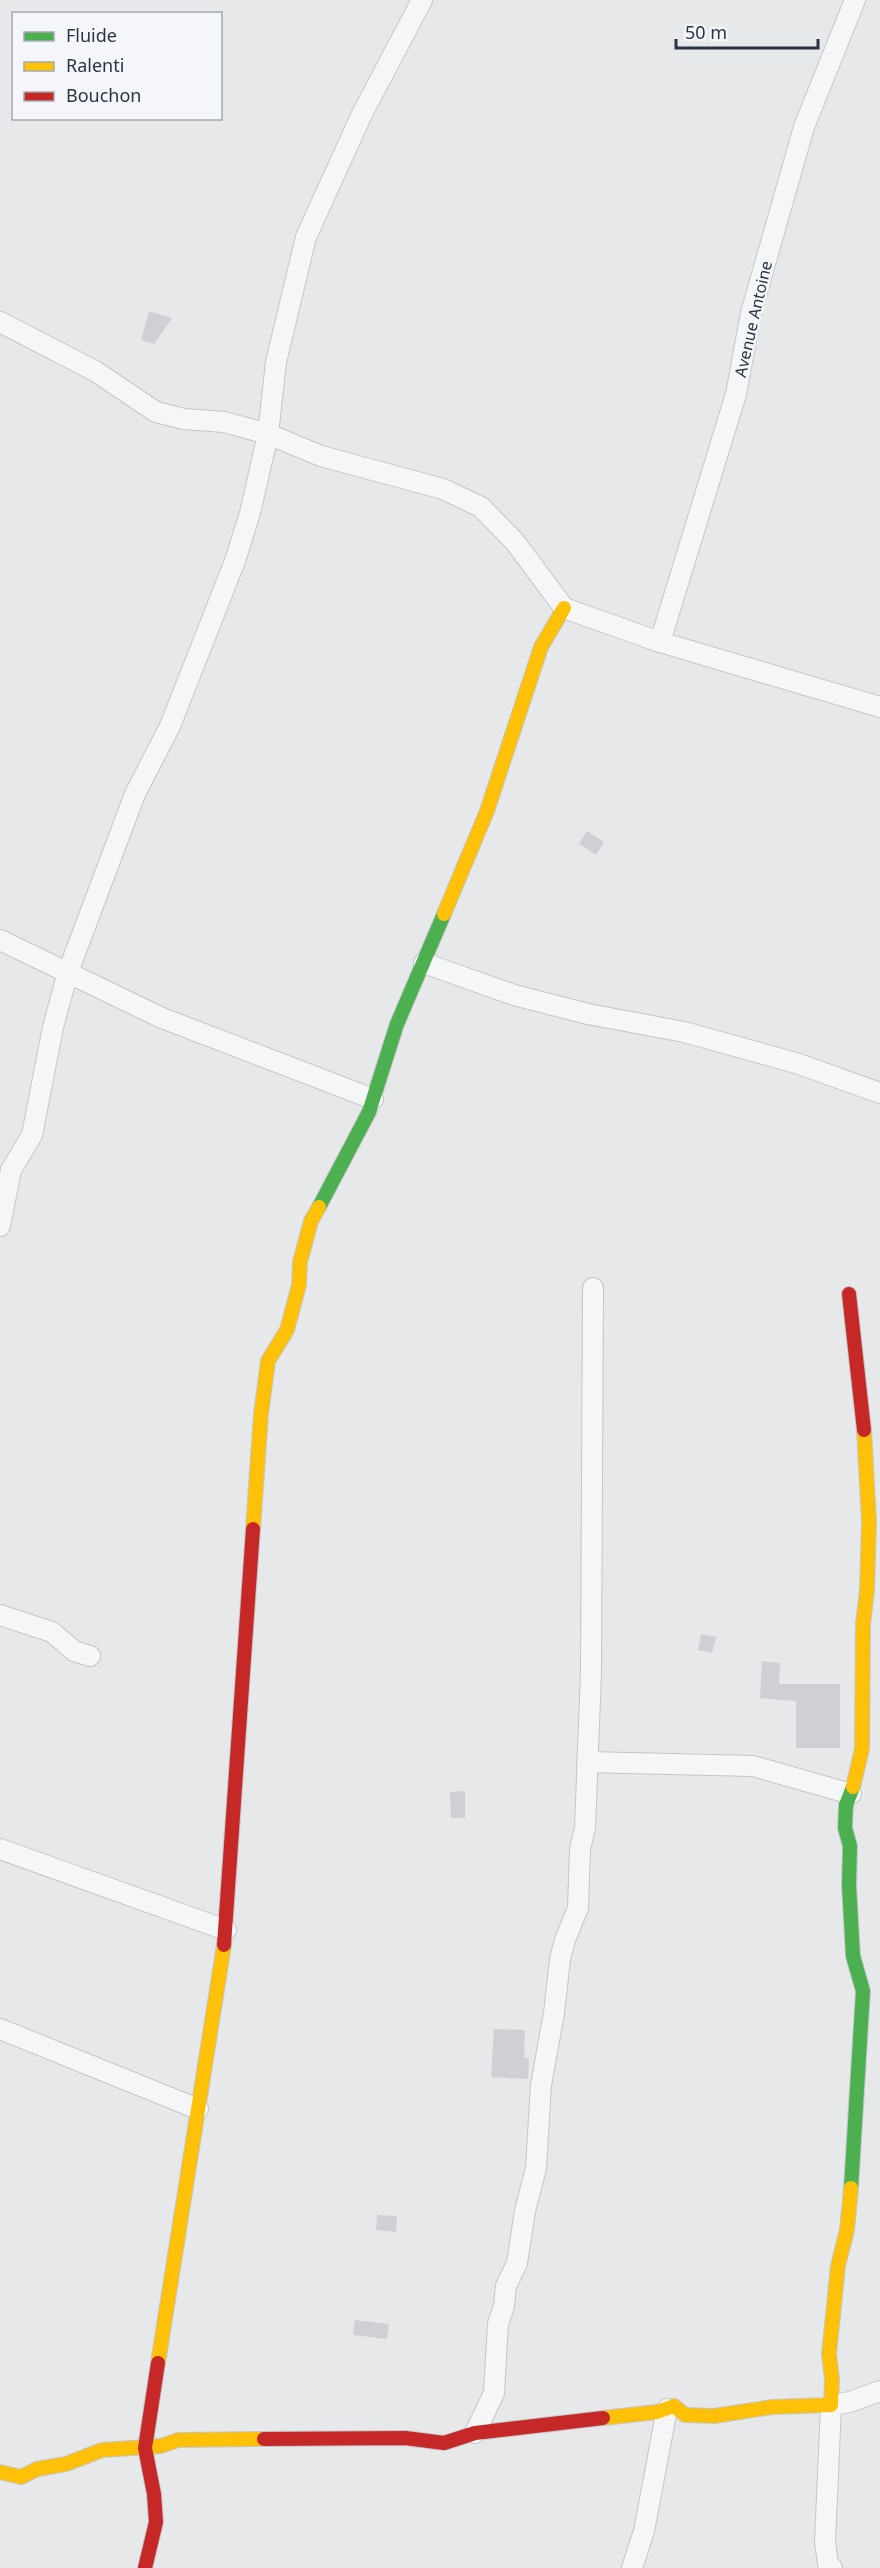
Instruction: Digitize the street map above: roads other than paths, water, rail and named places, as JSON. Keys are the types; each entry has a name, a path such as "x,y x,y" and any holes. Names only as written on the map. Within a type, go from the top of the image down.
{"street":[{"path":"0,1226 6,1167 32,1135 53,1027 68,972 135,794 170,726 235,561 250,513 268,434 276,362 306,237 362,114 422,0"},
{"name":"Avenue Antoine","path":"660,642 736,394 751,313 804,128 855,0"},
{"path":"0,322 95,371 156,412 184,419 224,422 268,434 321,456 443,489 481,507 515,542 564,608 660,642 880,707"},
{"path":"145,2568 156,2527 156,2495 146,2448 226,1930 260,1426 268,1360 287,1330 299,1285 300,1262 311,1221 358,1136 373,1099 397,1024 486,811 541,647 564,608"},
{"path":"0,940 162,1018 373,1099"},
{"path":"424,963 514,995 588,1014 684,1032 796,1063 880,1093"},
{"path":"475,2433 494,2393 498,2324 504,2306 506,2286 517,2263 525,2211 536,2168 541,2085 555,2013 560,1959 578,1908 580,1849 585,1828 591,1672 593,1288"},
{"path":"832,2568 828,2564 825,2542 832,2379 829,2354 838,2266 847,2230 848,2194 855,2140 863,1991 853,1956 849,1885 850,1846 845,1828 846,1805 851,1794 861,1749 863,1624 867,1590 869,1521 864,1432 849,1294"},
{"path":"0,1615 52,1632 74,1651 90,1656"},
{"path":"587,1762 753,1766 851,1794"},
{"path":"0,1850 226,1930"},
{"path":"0,2029 198,2109"},
{"path":"0,2472 6,2475 21,2476 37,2469 66,2464 102,2450 146,2448 178,2440 405,2438 444,2443 475,2433 637,2412 657,2412 674,2406 686,2415 714,2416 772,2407 831,2405 850,2402 880,2391"},
{"path":"632,2568 644,2531 667,2409"}]}
